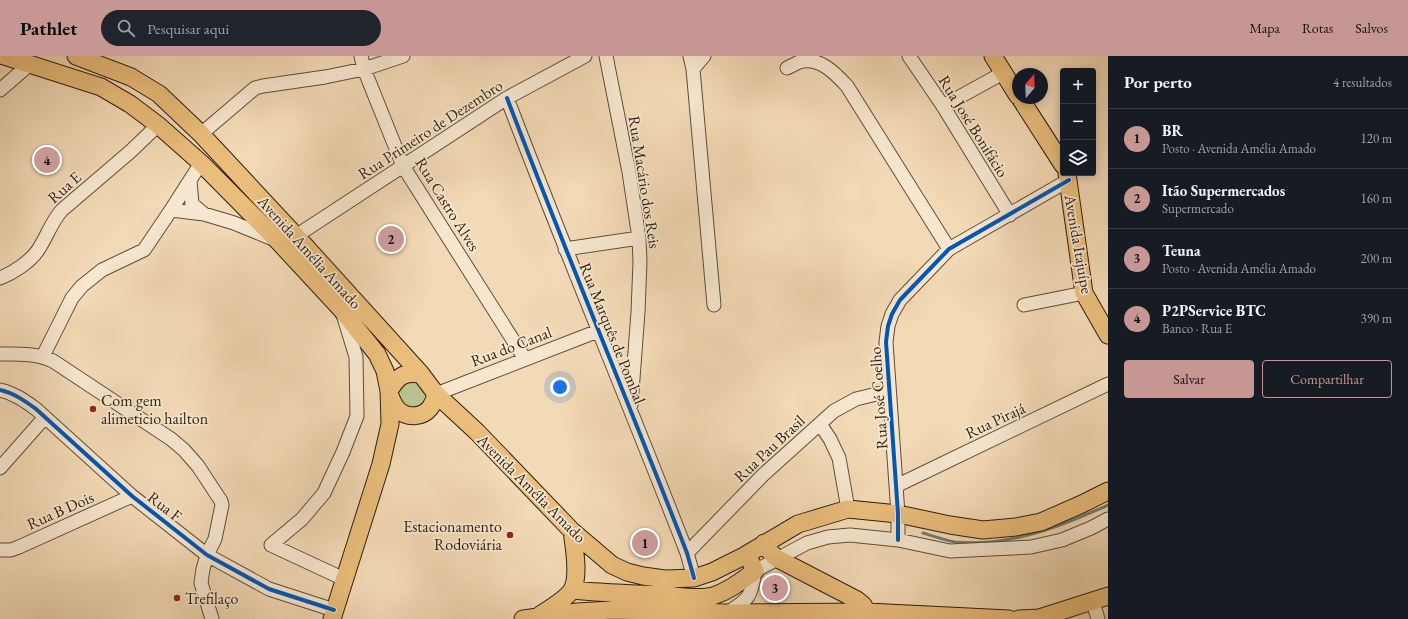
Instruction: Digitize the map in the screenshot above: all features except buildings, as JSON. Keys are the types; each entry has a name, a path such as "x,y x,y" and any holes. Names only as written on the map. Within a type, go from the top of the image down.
{"main road":[{"name":"Avenida Amélia Amado","path":"4,56 101,87 130,104 158,125 201,163 276,240 341,309 377,354 385,371 390,393 390,424 381,464 333,614"},
{"name":"Avenida Amélia Amado","path":"76,56 131,77 159,94 201,134 296,236 421,374 436,394 477,432 572,531 612,565 627,572 665,579 694,578 712,572 744,556 798,524 848,509 898,514 983,530 1016,527 1041,522 1108,491"},
{"name":"Avenida Itajuípe","path":"993,56 1012,86"},
{"name":"Avenida Itajuípe","path":"1023,104 1060,163"},
{"name":"Avenida Itajuípe","path":"1066,176 1084,293 1108,335"},
{"path":"421,374 412,373 399,377 390,393 397,409 403,414 417,416 430,408 436,394"},
{"path":"531,618 558,603 572,590 576,574 575,550 572,531"},
{"path":"764,543 771,553 778,559 857,600 863,606 868,615"},
{"path":"572,590 600,593 693,597 711,596 734,586 755,571 750,560 744,556"},
{"path":"1019,619 1038,619 1100,599"},
{"path":"531,618 577,612 612,610 732,616 868,615 1009,619"}],"street":[{"path":"201,134 255,88 325,77 363,62 403,56"},
{"name":"Rua Primeiro de Dezembro","path":"296,236 507,98 585,56"},
{"name":"Rua Macário dos Reis","path":"606,56 629,172 640,238 638,305 631,409"},
{"path":"704,56 691,62 714,305"},
{"name":"Rua José Bonifácio","path":"909,56 943,106 1010,215"},
{"path":"788,68 799,62 812,61 820,63 836,74 847,86 949,249"},
{"name":"Rua Castro Alves","path":"363,62 404,166 525,360"},
{"path":"0,90 30,64"},
{"path":"943,106 1003,73"},
{"name":"Rua Marquês de Pombal","path":"507,98 598,331 631,409 687,553 694,578"},
{"name":"Rua E","path":"0,278 6,276 23,265 38,251 54,218 131,151 158,125"},
{"path":"43,356 72,298 82,286 102,270 144,250 201,163"},
{"name":"Rua José Coelho","path":"898,540 898,514 886,342 888,326 892,314 900,300 949,249 1010,215 1062,176"},
{"path":"190,181 192,204 204,214"},
{"path":"171,210 204,214 234,223 276,240"},
{"path":"566,249 640,238"},
{"path":"1024,306 1084,293"},
{"path":"341,309 356,357 358,398 357,416 344,452 324,493 302,519 271,545 344,579"},
{"name":"Rua do Canal","path":"436,394 598,331"},
{"path":"0,354 34,354 43,356 53,361 161,431 184,450 198,466 221,501 222,505 215,539 207,555 201,583 212,619"},
{"name":"Rua Pirajá","path":"896,486 1108,384"},
{"name":"Rua F","path":"0,390 7,391 23,400 45,417 132,496 207,555 269,589 333,614"},
{"name":"Rua Pau Brasil","path":"687,553 763,475 834,411 856,399 889,391"},
{"path":"0,468 45,417"},
{"path":"820,424 830,439 839,458 848,509"},
{"name":"Rua B Dois","path":"0,550 19,548 132,496"},
{"path":"732,616 748,598 752,590 755,571 807,543 828,537 850,535 898,540 950,551 1030,547 1062,540 1108,519"},
{"path":"1098,619 1100,599"}],"green space":[{"path":"404,381 419,381 425,389 427,398 421,409 401,408 397,389"}],"waterway":[{"path":"923,533 955,542 975,543 995,541 1034,534 1053,528 1108,505"}],"cycle path":[{"path":"507,98 687,553 694,578"},
{"path":"898,540 898,514 886,342 888,326 892,314 900,300 949,249 1069,180"},
{"path":"0,390 15,395 36,409 132,496 207,555 269,589 334,610"}],"place":[{"name":"P2PService BTC","path":"47,160"},
{"name":"Itão Supermercados","path":"391,239"},
{"name":"Com gem alimeticio hailton","path":"93,409"},
{"name":"Estacionamento Rodoviária","path":"510,535"},
{"name":"BR","path":"645,543"},
{"name":"Teuna","path":"775,588"},
{"name":"Trefilaço","path":"177,598"}]}
